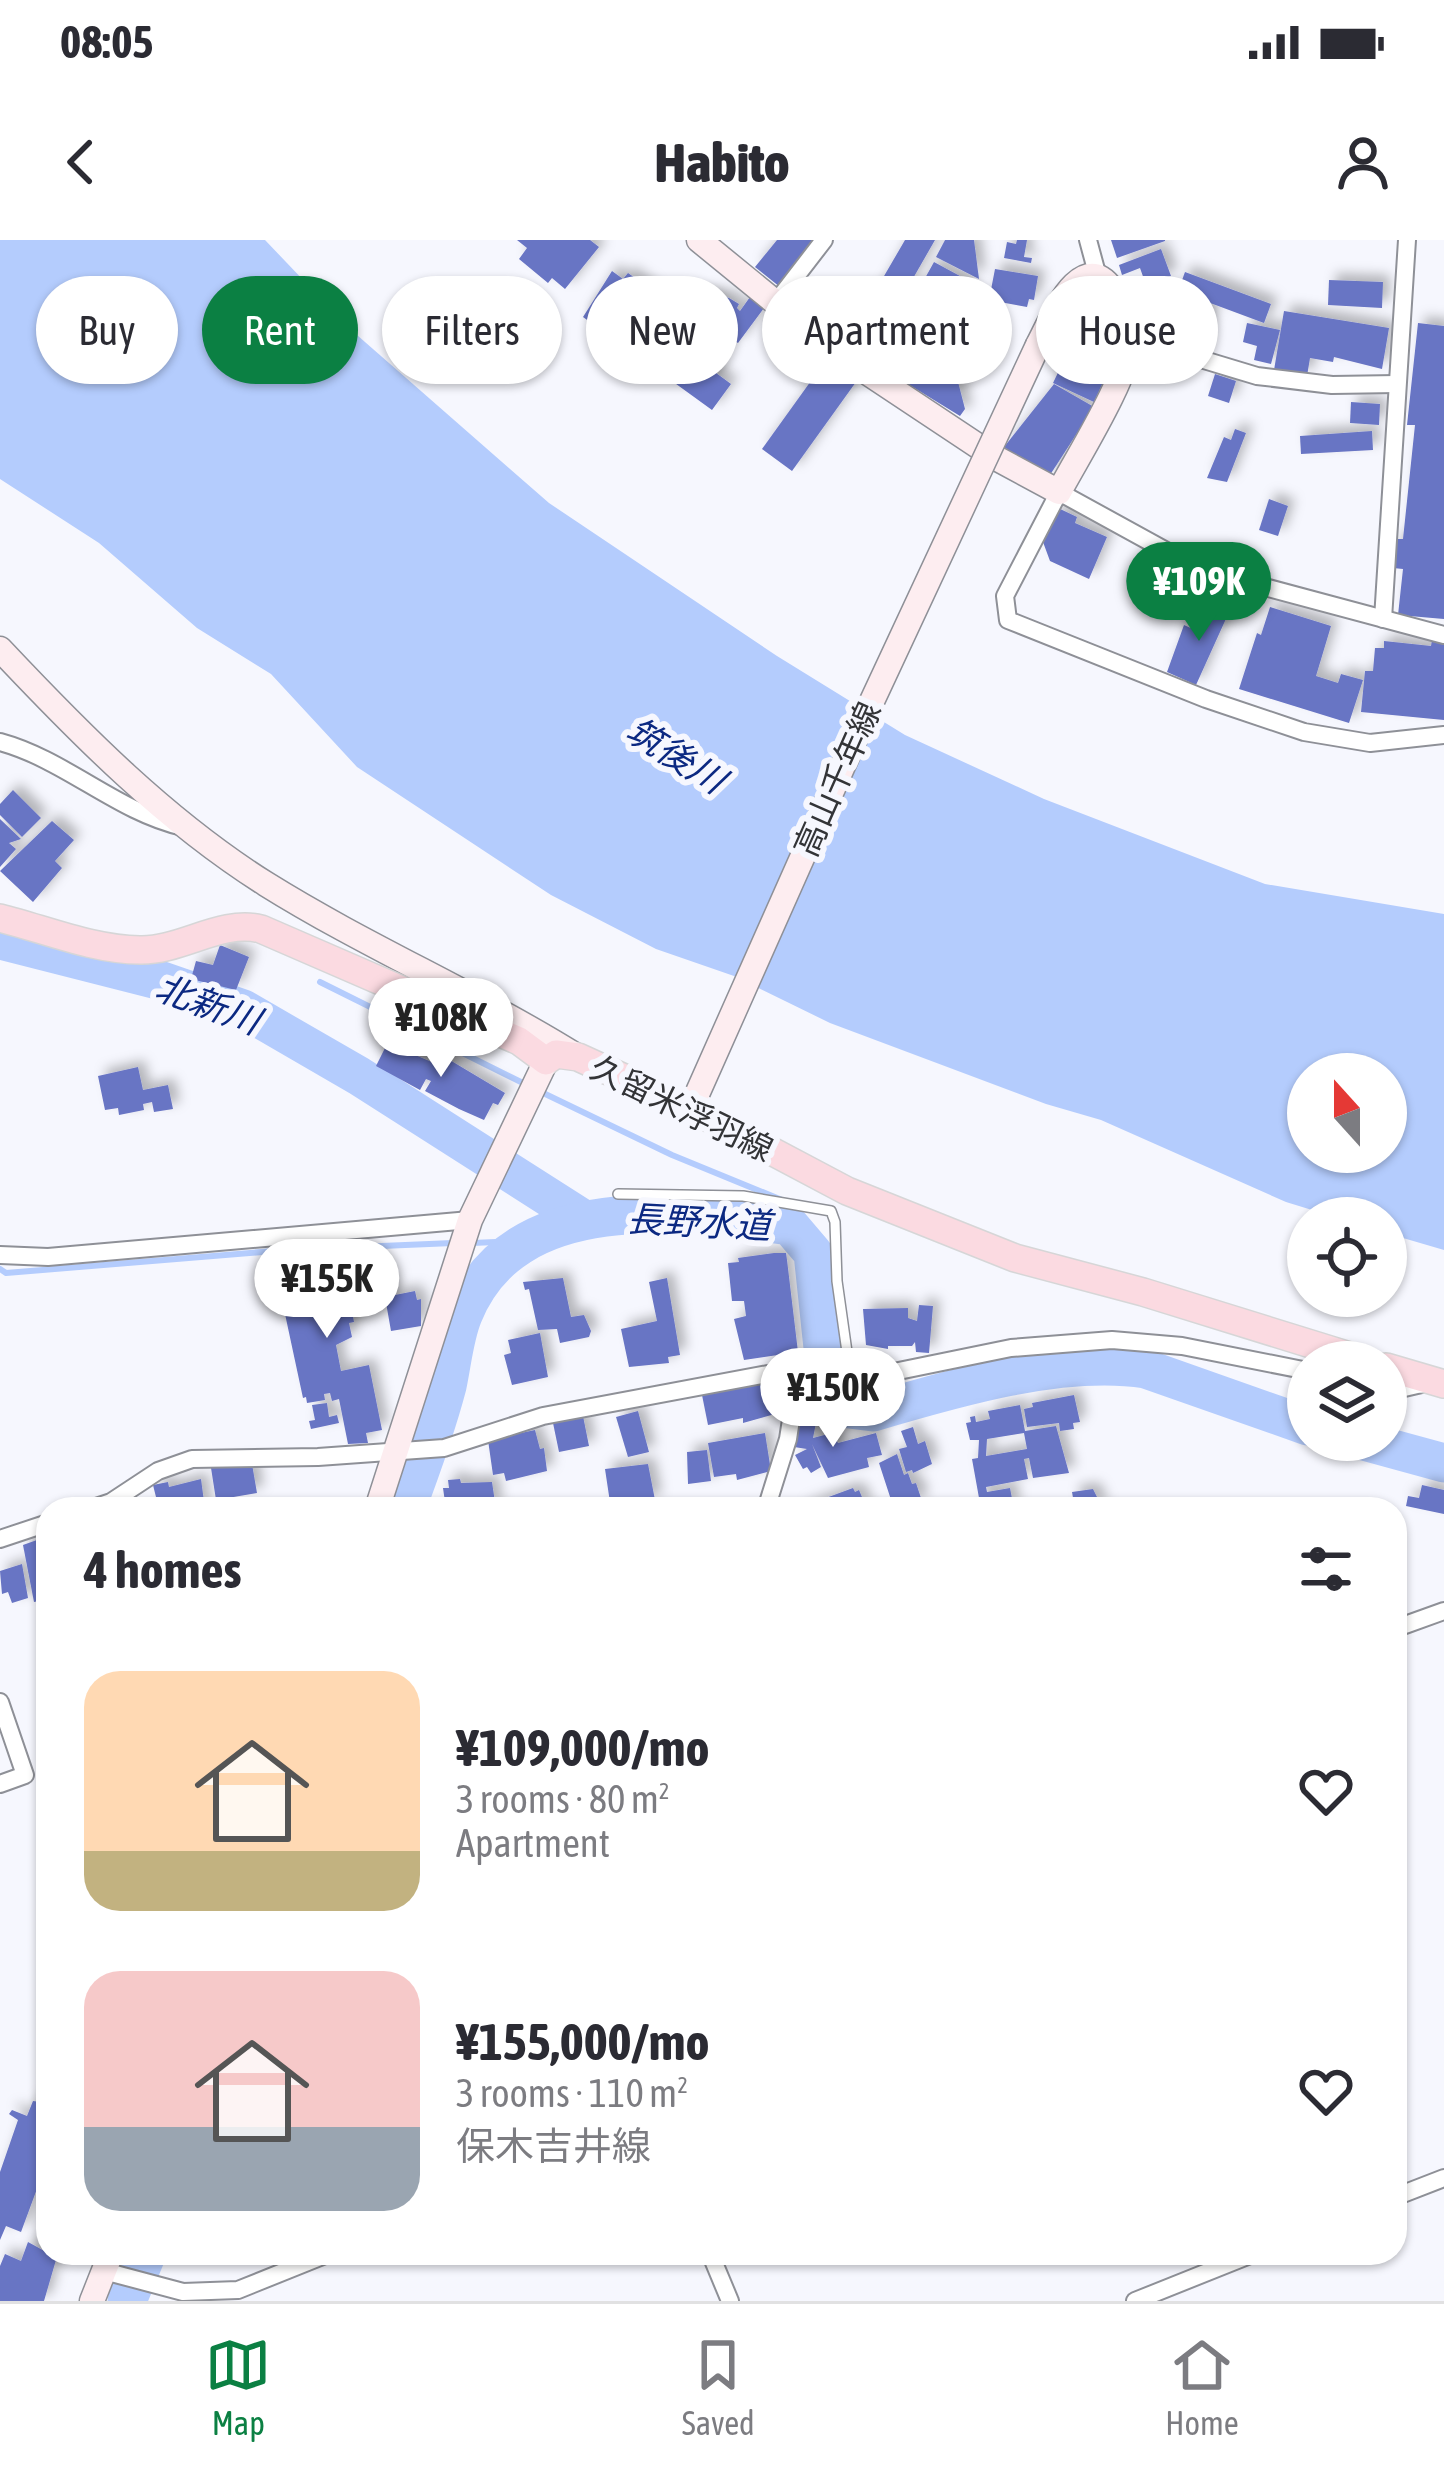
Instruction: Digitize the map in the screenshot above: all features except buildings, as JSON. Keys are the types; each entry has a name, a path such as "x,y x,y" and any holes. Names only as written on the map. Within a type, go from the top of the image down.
{"main road":[{"path":"712,244 762,288"},
{"name":"高山千年線","path":"695,1100 866,714 1036,349"},
{"path":"885,384 996,458 1059,492 1115,384"},
{"path":"0,649 184,827 266,884 517,1019 578,1057"},
{"name":"久留米浮羽線","path":"0,918 141,950 233,928 261,929 519,1041 541,1068 556,1054 578,1057 695,1100 847,1191 1015,1258 1301,1341"},
{"path":"382,1497 405,1451 471,1217 541,1068"},
{"path":"1407,1373 1440,1383"},
{"path":"92,2301 112,2267"}],"street":[{"path":"796,276 824,240"},
{"path":"1088,240 1097,276"},
{"path":"1383,619 1407,240"},
{"path":"1218,364 1257,376 1331,385 1397,384"},
{"path":"1444,635 1201,570 1059,492 1003,608 1008,620 1206,699 1304,732 1370,743 1444,735"},
{"path":"0,742 59,765 151,820 184,827"},
{"path":"0,1255 48,1257 471,1217"},
{"path":"119,1497 158,1471 192,1459 444,1448 543,1416 848,1359 854,1369 879,1375 1011,1348 1112,1340 1182,1346 1287,1367"},
{"path":"770,1497 788,1439 802,1368"},
{"path":"1407,1388 1440,1383"},
{"path":"0,1539 36,1527"},
{"path":"1407,1624 1444,1611"},
{"path":"0,1702 25,1775 0,1784"},
{"path":"1407,2192 1444,2178"},
{"path":"112,2267 146,2283 183,2292 238,2290 300,2265"},
{"path":"715,2265 730,2301"},
{"path":"1135,2301 1226,2265"}],"lane":[{"path":"618,1194 742,1196 831,1211 848,1359"}],"water":[{"name":"筑後川","path":"0,240 265,240 299,276 202,276 202,384 358,384 358,336 382,357 382,384 413,384 549,503 777,656 905,735 1044,799 1265,884 1444,914 1444,1250 1407,1239 1407,1197 1287,1197 1286,1202 1101,1120 830,1023 734,976 656,949 551,895 357,767 271,674 197,628 99,543 0,479"}],"waterway":[{"name":"北新川","path":"0,940 162,981 243,1009 359,1076 583,1219"},
{"path":"320,982 525,1084"},
{"path":"537,1090 672,1155 782,1200 790,1226"},
{"name":"長野水道","path":"410,1497 443,1402 460,1323 487,1274 520,1245 560,1227 605,1217 700,1216 790,1226 813,1253 826,1376 833,1393 849,1409 873,1412 1008,1377 1113,1366 1146,1369 1287,1419"},
{"path":"472,1243 496,1242 508,1249"},
{"path":"0,1269 6,1273 286,1250 453,1243"},
{"name":"長野水道","path":"1407,1453 1444,1463"},
{"path":"127,2301 142,2265"}]}
